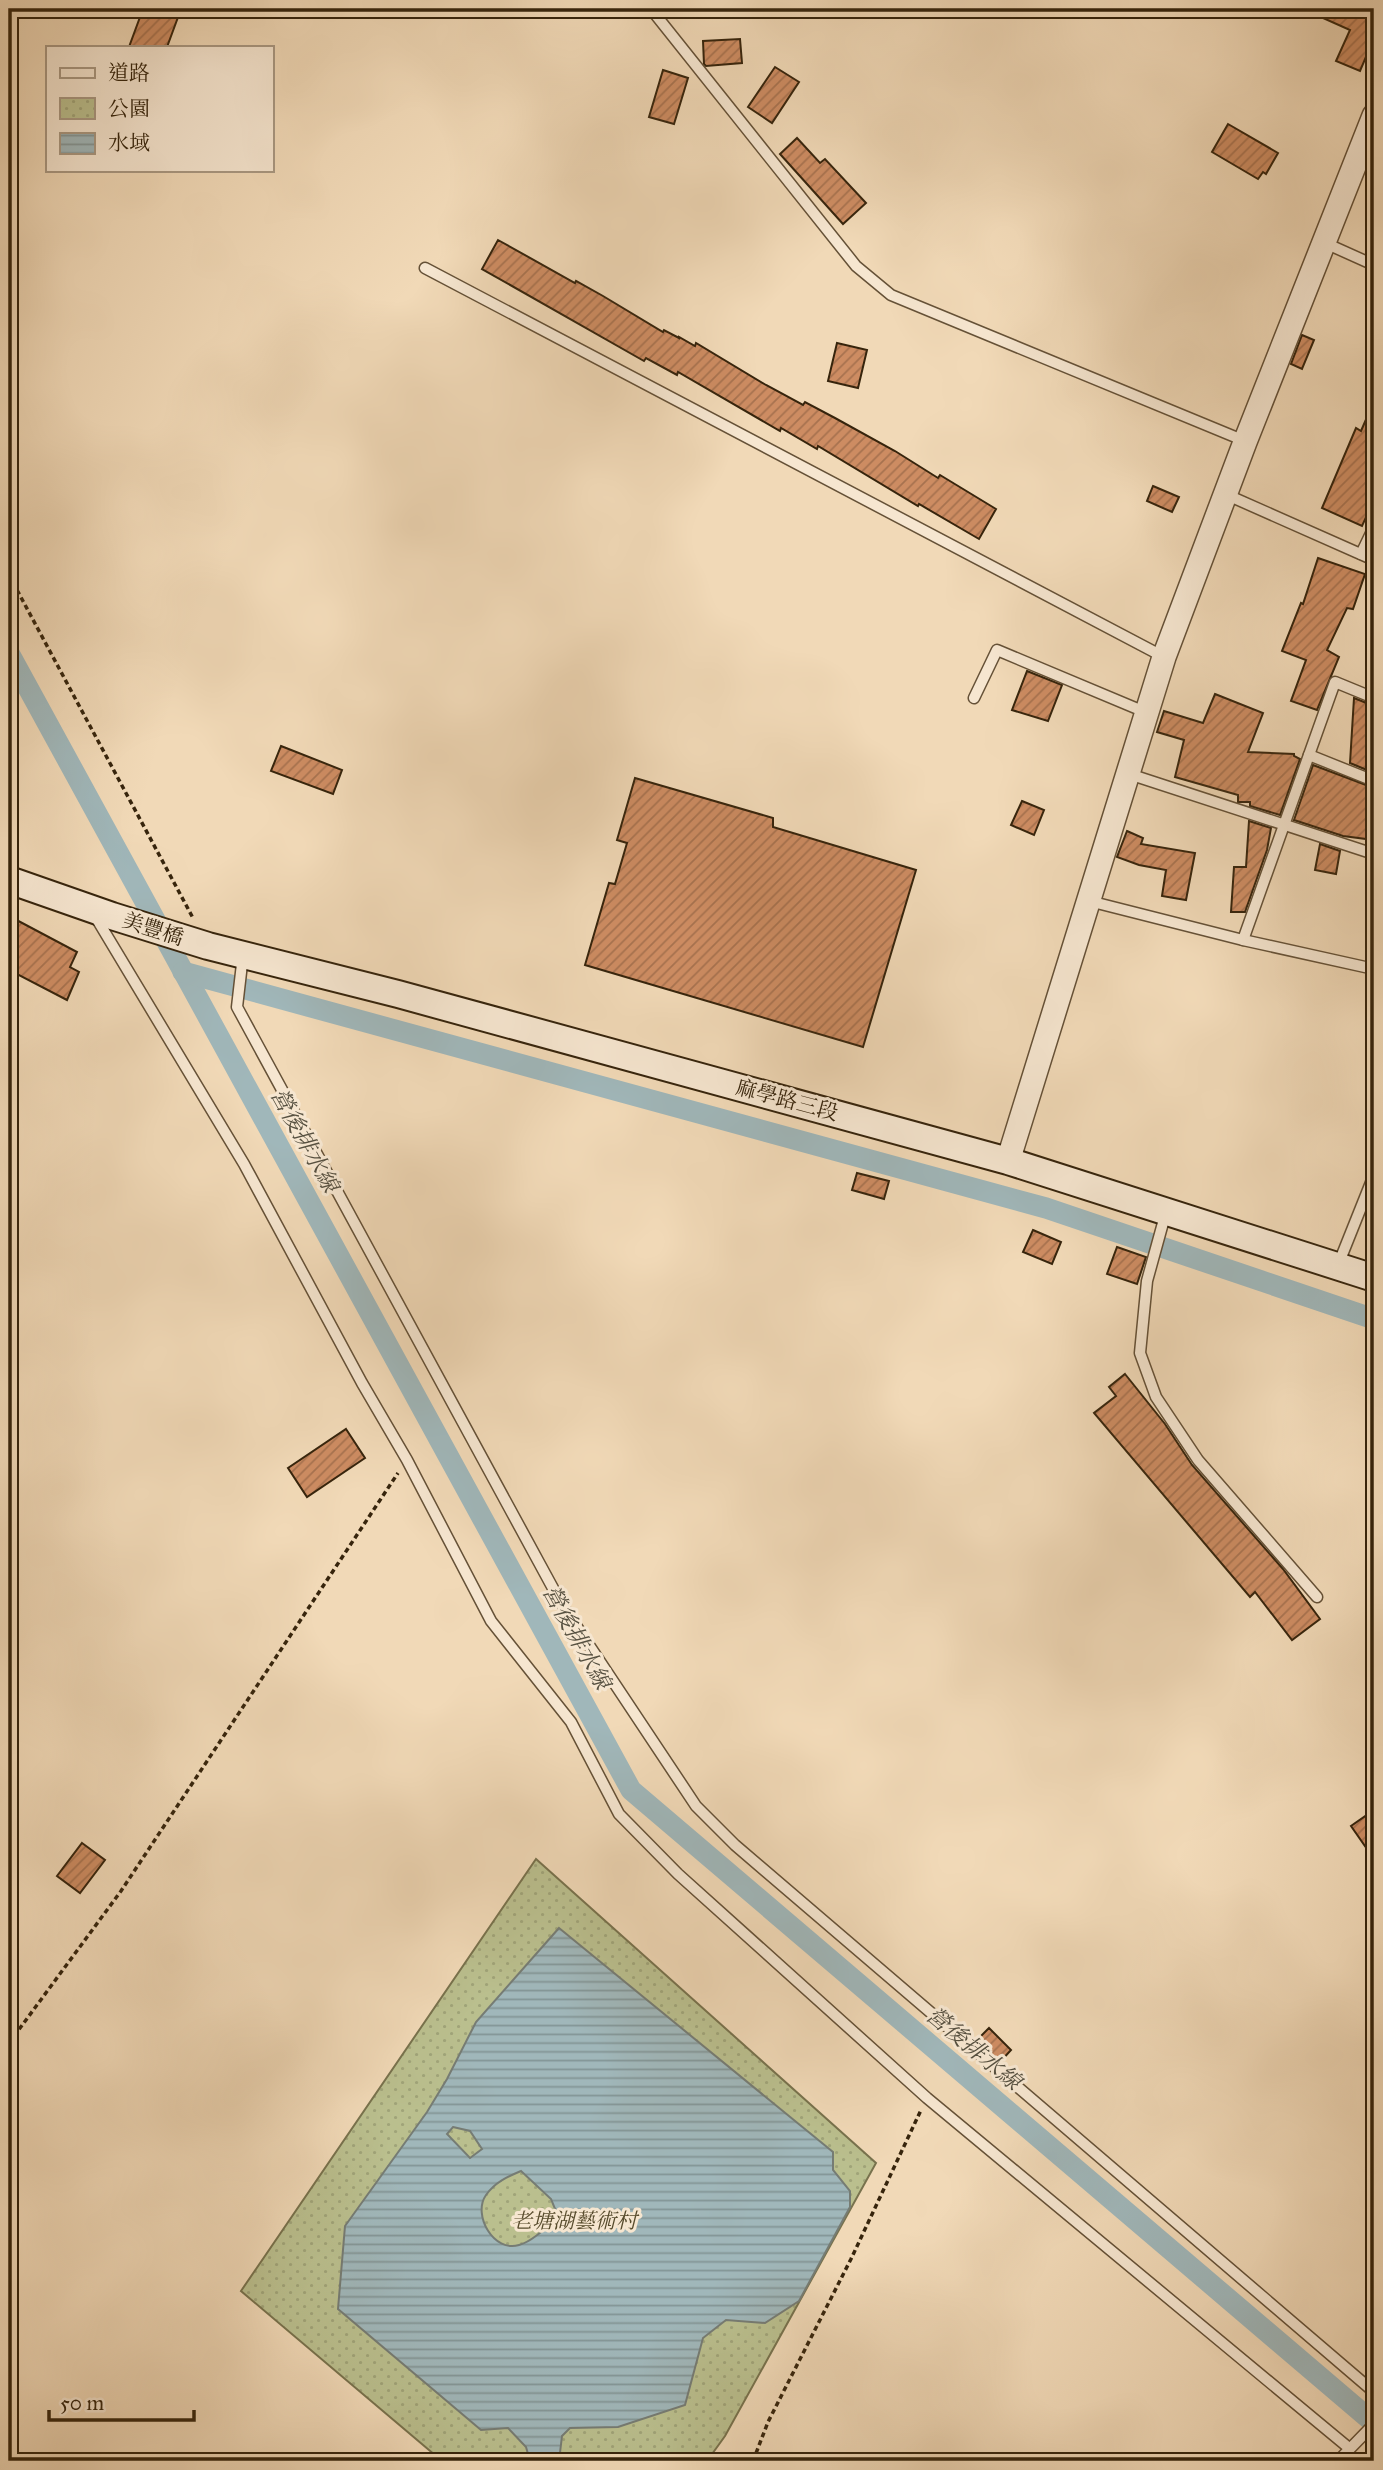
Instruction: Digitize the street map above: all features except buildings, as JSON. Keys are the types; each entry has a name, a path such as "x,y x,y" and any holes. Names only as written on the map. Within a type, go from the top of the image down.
{"main road":[{"name":"美豐橋","path":"9,880 201,944"},
{"name":"麻學路三段","path":"201,944 412,997 1008,1161 1374,1278"}],"street":[{"path":"1008,1161 1164,657 1245,442 1325,243 1368,148 1374,116"}],"lane":[{"path":"651,9 856,266 891,295 1245,442"},
{"path":"1325,243 1374,265"},
{"path":"425,268 1164,657"},
{"path":"1225,494 1374,561"},
{"path":"1361,554 1374,527"},
{"path":"974,698 997,650 1145,712"},
{"path":"1243,940 1335,682 1374,698"},
{"path":"1309,755 1374,781"},
{"path":"1127,773 1374,854"},
{"path":"1088,901 1374,969"},
{"path":"101,912 407,1460 491,1621 571,1722 619,1814 678,1874 927,2098 1350,2447"},
{"path":"243,955 237,1007 561,1603 696,1806 735,1845 1374,2392"},
{"path":"1337,1267 1374,1175"},
{"path":"1166,1212 1147,1281 1140,1353 1156,1397 1198,1460 1317,1597"},
{"path":"1338,2461 1374,2424"}],"path":[{"path":"9,575 201,944"},
{"path":"9,2043 121,1891 407,1460"},
{"path":"752,2461 927,2098"}],"green space":[{"name":"老塘湖藝術村","path":"536,1859 876,2163 725,2436 707,2461 442,2461 241,2291"}],"water":[{"name":"老塘湖藝術村","path":"559,1928 833,2152 833,2170 850,2191 850,2207 799,2301 765,2323 726,2320 703,2338 685,2405 618,2427 570,2428 562,2436 559,2461 530,2461 526,2447 508,2428 481,2430 338,2309 345,2226 427,2112 476,2022","holes":["453,2127 470,2131 482,2149 470,2158 447,2134","521,2171 551,2199 558,2216 530,2240 510,2246 494,2238 488,2230 484,2222 482,2203 493,2187"]}],"waterway":[{"name":"營後排水線","path":"9,653 631,1790 1374,2423"},
{"path":"183,972 1046,1208 1374,1319"}]}
